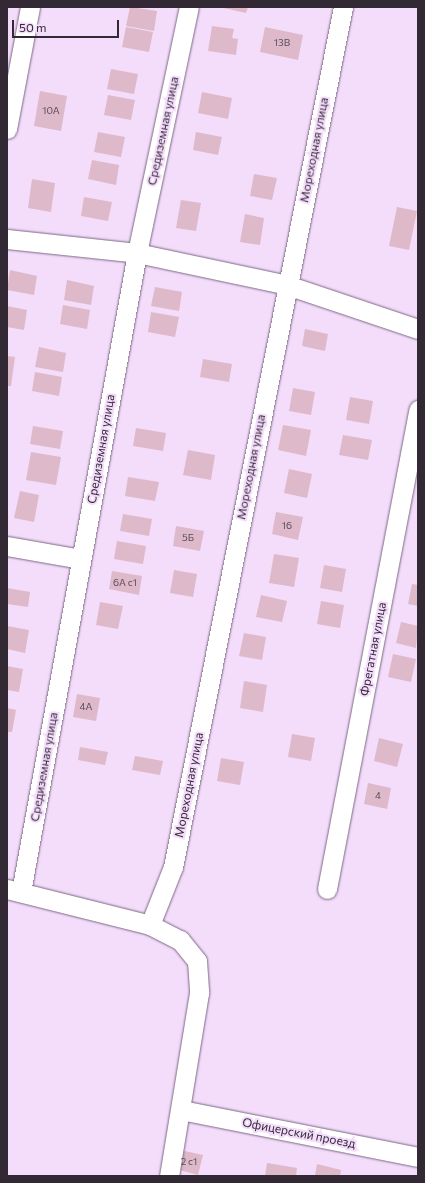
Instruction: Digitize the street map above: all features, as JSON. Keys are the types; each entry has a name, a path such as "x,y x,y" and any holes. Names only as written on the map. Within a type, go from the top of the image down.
{"street":[{"path":"7,129 30,7"},
{"name":"Средиземная улица","path":"14,890 81,559 137,253 189,7"},
{"name":"Мореходная улица","path":"150,925 173,867 343,7"},
{"path":"7,239 137,253 287,285 418,329"},
{"name":"Фрегатная улица","path":"327,889 418,410"},
{"path":"7,546 81,559"},
{"path":"14,890 150,925 180,940 197,961 199,993 169,1176"},
{"name":"Офицерский проезд","path":"181,1110 418,1157"}],"building":[{"path":"130,7 157,11 154,31 126,26"},
{"path":"219,7 248,7 246,13"},
{"path":"212,26 234,29 232,38 238,39 236,55 208,51"},
{"path":"126,27 153,32 149,52 122,47"},
{"path":"265,27 303,35 298,60 260,52"},
{"path":"111,69 138,74 134,94 107,89"},
{"path":"40,91 67,96 61,131 34,126"},
{"path":"202,92 232,98 228,119 198,113"},
{"path":"108,95 135,100 131,120 104,115"},
{"path":"98,132 125,137 121,157 94,152"},
{"path":"196,132 222,137 218,155 193,150"},
{"path":"92,160 119,165 116,185 88,179"},
{"path":"254,174 277,178 272,200 250,196"},
{"path":"32,179 55,183 51,212 28,208"},
{"path":"84,197 112,202 108,221 81,216"},
{"path":"181,200 201,203 196,231 176,228"},
{"path":"397,207 417,211 409,250 389,246"},
{"path":"245,214 264,218 260,245 240,242"},
{"path":"10,270 37,276 34,295 7,290"},
{"path":"67,280 94,286 91,305 64,300"},
{"path":"155,287 182,292 179,311 151,306"},
{"path":"63,305 90,310 87,329 60,324"},
{"path":"7,306 27,310 24,330 7,327"},
{"path":"151,312 179,317 175,337 148,332"},
{"path":"305,329 328,334 325,351 302,346"},
{"path":"39,347 66,353 63,372 35,367"},
{"path":"7,356 15,357 11,386 7,386"},
{"path":"203,359 232,364 229,382 200,377"},
{"path":"35,372 62,377 59,396 32,391"},
{"path":"293,388 315,392 311,415 289,411"},
{"path":"350,397 373,401 369,424 346,420"},
{"path":"283,425 311,430 306,456 278,450"},
{"path":"33,426 63,431 60,449 30,444"},
{"path":"136,428 166,433 163,451 133,446"},
{"path":"343,435 372,440 368,460 339,455"},
{"path":"188,450 215,455 211,480 183,475"},
{"path":"31,452 61,457 56,485 26,480"},
{"path":"289,469 312,474 307,498 284,493"},
{"path":"128,477 159,482 155,501 125,496"},
{"path":"20,491 39,495 34,522 14,518"},
{"path":"276,512 303,517 298,540 272,534"},
{"path":"123,514 152,519 149,536 120,531"},
{"path":"176,526 204,531 200,551 173,546"},
{"path":"117,541 146,546 143,564 114,559"},
{"path":"274,554 299,558 294,587 269,583"},
{"path":"324,565 346,569 342,592 320,588"},
{"path":"174,570 197,574 193,597 170,593"},
{"path":"112,571 142,576 139,595 109,589"},
{"path":"412,584 418,585 418,606 408,604"},
{"path":"7,588 30,592 28,607 7,604"},
{"path":"261,595 287,601 282,622 256,617"},
{"path":"321,601 344,605 340,628 317,624"},
{"path":"100,602 123,606 118,629 96,625"},
{"path":"401,622 418,626 416,648 396,643"},
{"path":"7,626 29,630 25,653 7,649"},
{"path":"244,633 266,637 262,660 239,656"},
{"path":"393,654 416,659 411,682 388,677"},
{"path":"7,666 23,669 19,692 7,690"},
{"path":"244,681 267,685 263,712 240,708"},
{"path":"77,694 100,698 96,721 73,717"},
{"path":"7,708 16,710 12,732 7,732"},
{"path":"292,734 315,738 311,761 288,757"},
{"path":"379,738 403,744 397,767 374,761"},
{"path":"80,747 108,752 105,765 78,760"},
{"path":"135,756 163,761 160,775 132,770"},
{"path":"221,758 244,762 240,785 217,781"},
{"path":"368,783 391,788 387,809 364,804"},
{"path":"180,1150 203,1155 198,1175 176,1169"},
{"path":"267,1163 297,1168 296,1176 265,1176"},
{"path":"317,1164 341,1170 340,1176 310,1176 315,1175"}]}
